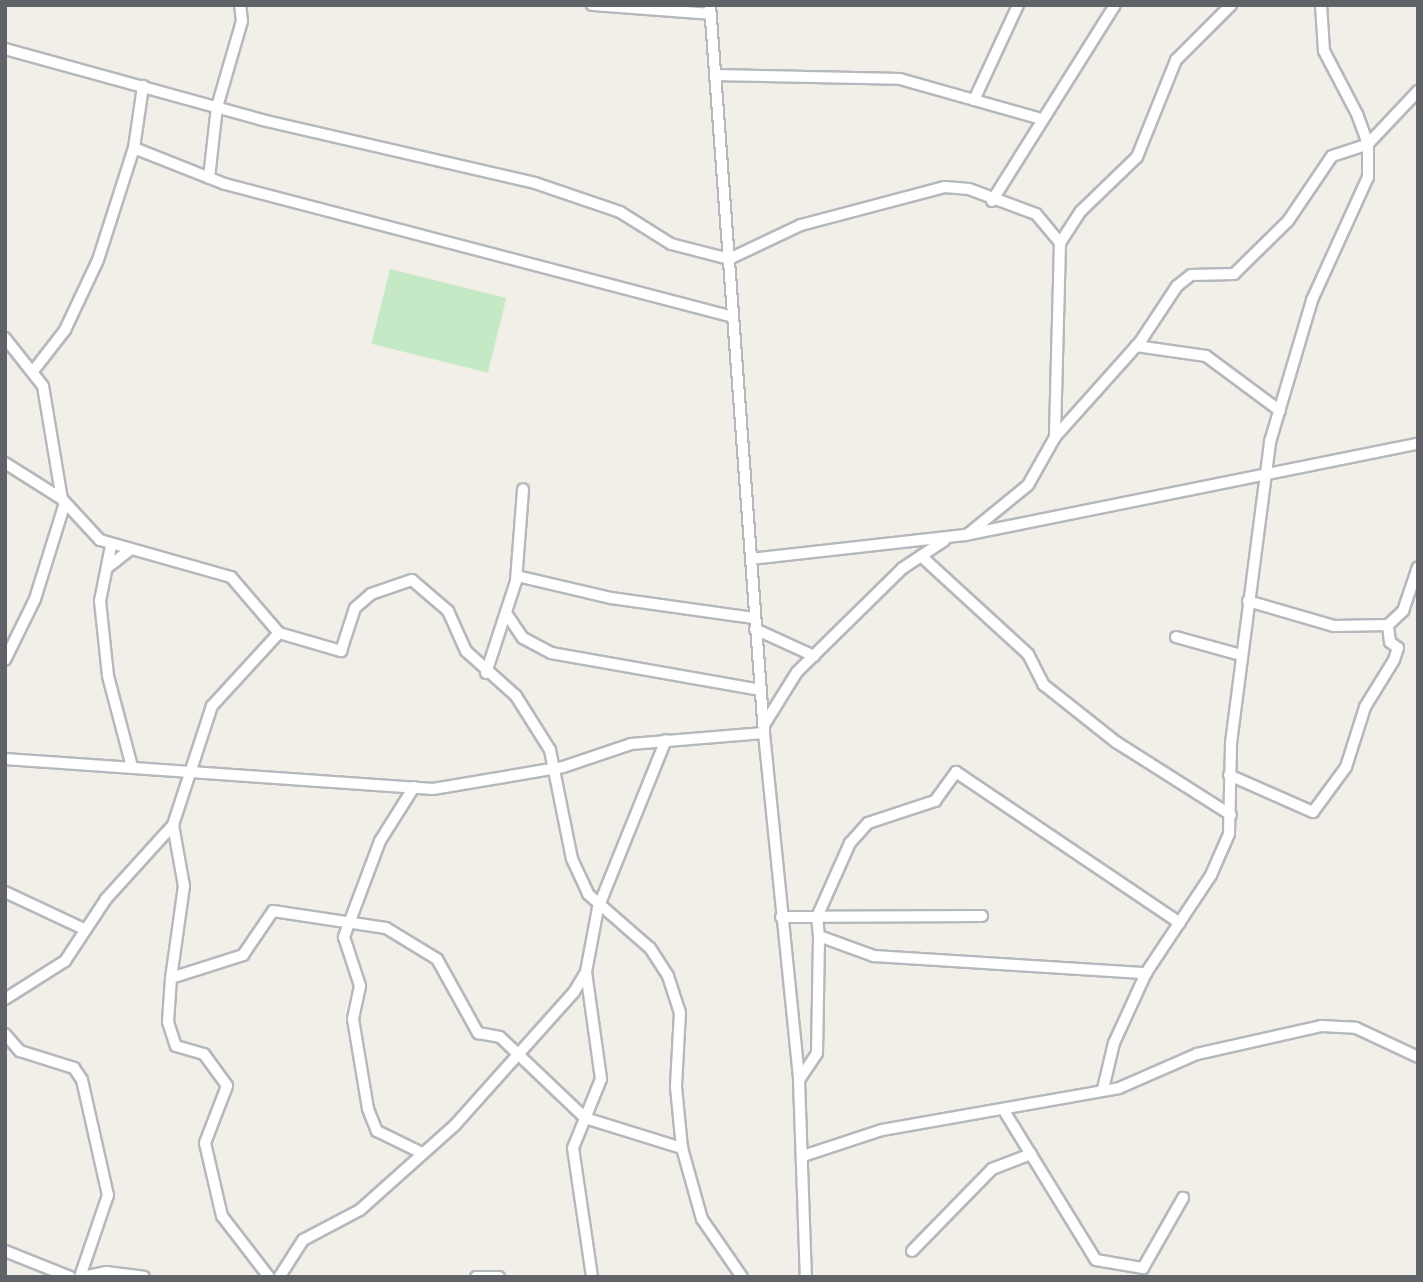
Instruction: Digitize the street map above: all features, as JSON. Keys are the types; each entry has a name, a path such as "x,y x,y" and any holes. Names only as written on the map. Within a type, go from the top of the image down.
{"street":[{"path":"209,178 217,107 242,21 240,5"},
{"path":"592,5 711,10 755,623 781,917 799,1080 806,1277"},
{"path":"974,100 1018,5"},
{"path":"992,201 1115,5"},
{"path":"1055,437 1060,243 1081,211 1137,157 1176,60 1231,5"},
{"path":"1103,1089 1114,1043 1146,973 1180,923 1222,851 1231,815 1229,775 1263,475 1312,300 1368,177 1368,145 1324,51 1321,5"},
{"path":"5,49 217,107 544,186 620,212 671,244 729,259 775,232 945,187 961,186 992,201 1036,214 1060,243"},
{"path":"715,75 900,79 1041,119"},
{"path":"34,370 60,339 98,260 134,148 143,86"},
{"path":"965,536 1028,485 1055,437 1136,346 1181,282 1191,275 1234,274 1288,221 1332,156 1368,145 1418,92"},
{"path":"134,148 209,178 733,317"},
{"path":"5,338 34,370 59,449 63,502 35,599 5,660"},
{"path":"1136,346 1206,356 1280,411"},
{"path":"751,559 965,536 1418,444"},
{"path":"5,463 20,478 63,502 111,546 231,577 279,633 341,651 355,608 371,594 415,580 448,611 460,641 486,673 525,708 558,768 572,859 598,908 650,948 678,1003 682,1148 702,1219 742,1277"},
{"path":"486,673 517,576 523,489"},
{"path":"5,759 414,787 480,784 558,768 666,740 764,729 814,656 921,556 948,538"},
{"path":"111,546 100,601 108,676 132,766"},
{"path":"108,567 130,550"},
{"path":"921,556 1027,654 1044,685 1116,742 1231,815"},
{"path":"1248,601 1334,626 1388,625 1403,611 1418,567"},
{"path":"517,576 611,598 755,623 814,656"},
{"path":"506,613 523,638 551,653 761,690"},
{"path":"1229,775 1313,812 1346,767 1365,707 1394,660 1398,648 1390,642 1388,625"},
{"path":"5,999 65,961 86,930 173,825 212,706 279,633"},
{"path":"1176,636 1241,655"},
{"path":"593,1277 573,1148 601,1072 586,972 598,908 666,740"},
{"path":"799,1080 817,1053 817,917 850,843 868,823 935,801 956,772 1180,923"},
{"path":"414,787 380,841 346,919 345,948 360,986 353,1019 368,1109 377,1131 422,1153"},
{"path":"173,825 184,886 171,978 168,1022 176,1046 204,1054 227,1086 205,1143 222,1216 271,1277 282,1276 303,1240 360,1210 422,1153 519,1057 586,972"},
{"path":"5,892 86,930"},
{"path":"171,978 243,956 273,911 346,919 386,928 437,959 478,1033 500,1037 585,1118 682,1148"},
{"path":"781,917 982,916"},
{"path":"818,936 874,956 1001,959 1146,973"},
{"path":"803,1156 882,1130 1119,1088 1197,1054 1329,1025 1356,1028 1418,1057"},
{"path":"5,1034 20,1051 74,1068 82,1080 108,1195 82,1277 106,1272 144,1277"},
{"path":"1003,1109 1090,1255 1111,1265 1143,1268 1152,1260 1183,1198"},
{"path":"912,1251 992,1169 1031,1154"},
{"path":"5,1251 70,1277"},
{"path":"476,1277 499,1277"}],"green space":[{"path":"390,269 506,298 488,373 371,344"}]}
